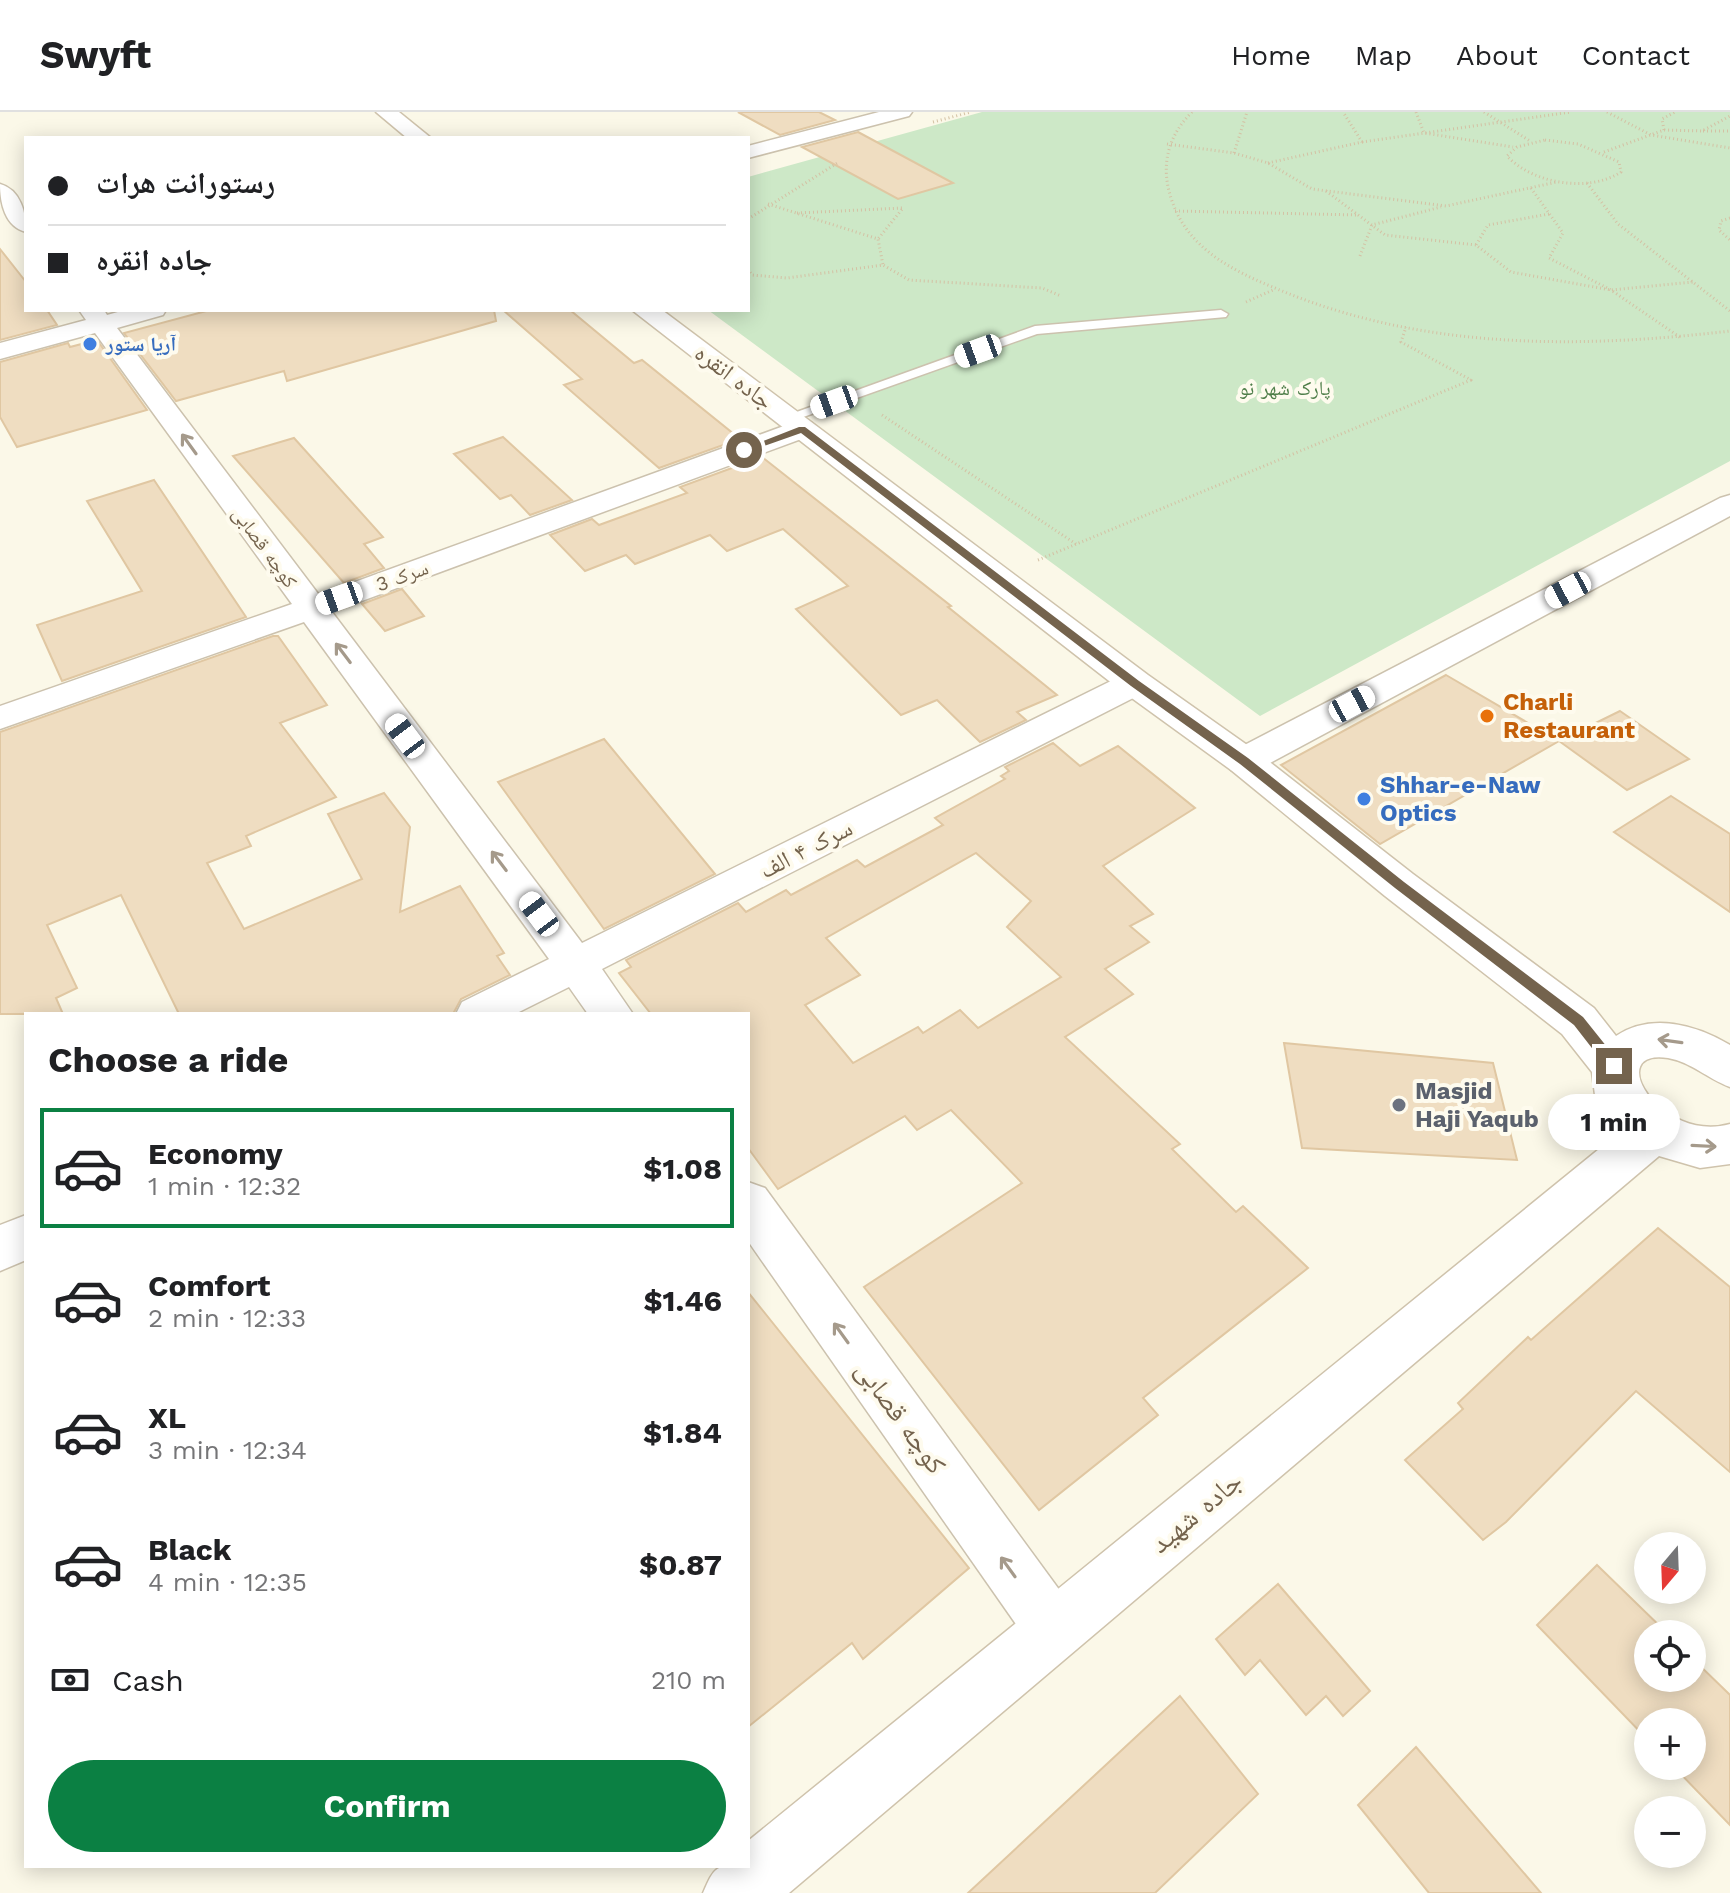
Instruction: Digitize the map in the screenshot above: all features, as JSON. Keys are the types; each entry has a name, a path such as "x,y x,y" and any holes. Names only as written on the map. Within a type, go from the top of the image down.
{"main road":[{"path":"386,112 417,136"},
{"name":"جاده انقره","path":"648,312 1135,683 1244,761 1399,885 1578,1021 1614,1066"},
{"path":"1730,1068 1715,1056 1694,1046 1652,1039 1634,1044 1621,1053 1614,1066 1614,1082 1621,1099 1635,1117 1654,1132 1678,1143 1702,1147 1730,1144"},
{"name":"جاده شهید","path":"737,1893 1654,1132"}],"street":[{"path":"750,151 902,112"},
{"path":"0,191 24,222"},
{"path":"0,351 96,317 137,312"},
{"name":"کوچه قصابی","path":"96,317 611,1012"},
{"name":"سرک 3","path":"0,718 310,609 795,424"},
{"path":"1244,761 1730,504"},
{"name":"سرک ۴ الف","path":"481,1012 1135,683"},
{"name":"کوچه قصابی","path":"750,1206 1054,1630"},
{"path":"0,1249 24,1237"}],"lane":[{"path":"795,424 1035,330 1221,314"}],"path":[{"path":"1192,112 1178,124 1167,144 1165,177 1175,211 1197,247 1242,273 1310,305 1463,338 1572,342 1681,338 1730,331"},
{"path":"1234,153 1247,112"},
{"path":"1343,112 1362,142"},
{"path":"1416,112 1424,133"},
{"path":"1484,112 1530,141"},
{"path":"1268,163 1362,142 1571,112"},
{"path":"1607,112 1651,135 1730,148"},
{"path":"1664,130 1662,119 1675,112"},
{"path":"1702,131 1730,116"},
{"path":"1604,152 1664,130 1730,131"},
{"path":"1424,133 1513,147 1530,141 1554,140 1604,152 1619,162 1621,172 1610,179 1587,183 1534,175 1515,166 1507,156 1513,147"},
{"path":"1167,144 1234,153 1268,163 1312,189 1446,206"},
{"path":"750,218 846,157"},
{"path":"1372,225 1560,181"},
{"path":"1587,183 1618,224 1730,311"},
{"path":"1531,188 1563,233 1549,258 1611,290 1681,338"},
{"path":"1325,191 1385,235 1476,245 1511,272 1611,290 1694,282"},
{"path":"768,204 878,239"},
{"path":"797,213 903,208 878,239 883,265"},
{"path":"1175,211 1358,215"},
{"path":"1476,245 1488,225 1549,214"},
{"path":"1730,218 1721,221 1719,230 1730,240"},
{"path":"1360,256 1372,225"},
{"path":"750,272 752,275 787,278 883,265 909,280 1042,288 1118,323"},
{"path":"996,577 1471,380 1401,342 1406,327"},
{"path":"874,410 956,461 1076,544"}],"green space":[{"name":"پارک شهر نو","path":"982,112 1730,112 1730,461 1260,716 711,312 750,312 750,176"}],"building":[{"path":"738,112 819,112 835,120 780,135"},
{"path":"858,132 953,183 898,199 802,147"},
{"path":"0,249 24,279 24,312 48,312 57,325 0,340"},
{"path":"203,312 494,312 496,321 287,381 284,371 176,401 124,333"},
{"path":"505,312 572,312 634,363 642,360 740,439 659,468 564,385 582,379"},
{"path":"97,340 147,410 17,447 0,417 0,362 68,343 70,347"},
{"path":"503,437 572,500 530,515 511,495 500,499 454,454"},
{"path":"294,438 383,537 364,544 384,568 344,583 233,456"},
{"path":"762,457 951,606 948,607 1057,695 1017,712 1026,720 980,742 937,700 901,715 796,609 848,586 783,529 727,551 710,535 635,564 626,555 585,571 550,535 592,519 599,525 687,493 680,487"},
{"path":"154,480 246,617 62,681 37,625 142,591 87,501"},
{"path":"402,589 424,616 385,631 362,604"},
{"path":"278,636 327,705 280,723 336,797 246,836 251,846 207,863 244,929 362,879 328,814 384,793 410,827 400,912 460,886 504,953 497,956 510,975 461,999 454,1012 178,1012 121,895 47,925 77,988 56,998 62,1012 0,1014 0,732"},
{"path":"1446,675 1559,741 1380,844 1281,765"},
{"path":"1620,711 1689,759 1627,790 1559,741"},
{"path":"604,739 715,874 604,929 498,782"},
{"path":"1053,743 1080,766 1118,746 1195,808 1103,866 1153,914 1130,926 1149,942 1105,969 1133,994 1065,1037 1180,1144 1172,1149 1236,1212 1243,1206 1308,1268 1143,1398 1158,1415 1039,1510 864,1287 1022,1183 951,1110 917,1130 905,1116 778,1189 750,1151 750,1012 649,1012 619,973 631,967 626,960 738,903 746,912 786,890 791,895 857,860 865,867 943,825 935,818 1005,779 1001,776 1009,771 1005,767","holes":["976,853 1031,901 1007,927 1061,977 978,1028 960,1010 923,1033 918,1027 853,1063 805,1005 860,975 826,938"]},
{"path":"1671,796 1730,834 1730,912 1614,832"},
{"name":"Masjid Haji Yaqub","path":"1284,1043 1493,1063 1517,1160 1302,1148"},
{"path":"1658,1228 1730,1287 1730,1472 1636,1391 1506,1522 1483,1540 1405,1460 1463,1409 1458,1403 1528,1337 1531,1340"},
{"path":"750,1294 969,1568 863,1659 852,1643 750,1725"},
{"path":"1597,1565 1654,1620 1634,1620 1634,1692 1706,1692 1706,1672 1730,1695 1730,1825 1706,1800 1706,1796 1702,1796 1687,1780 1706,1780 1706,1708 1634,1708 1634,1725 1537,1625"},
{"path":"1278,1584 1370,1691 1343,1716 1326,1696 1306,1715 1260,1660 1245,1675 1216,1639"},
{"path":"1180,1696 1258,1794 1155,1893 968,1893"},
{"path":"1416,1747 1541,1893 1429,1893 1358,1805"}],"place":[{"name":"آریا ستور","path":"90,344"},
{"name":"Charli Restaurant","path":"1487,716"},
{"name":"Shhar-e-Naw Optics","path":"1364,799"},
{"name":"Masjid Haji Yaqub","path":"1399,1105"}],"route":[{"path":"744,450 802,429 1135,683 1244,761 1399,885 1578,1021 1614,1066"}]}
